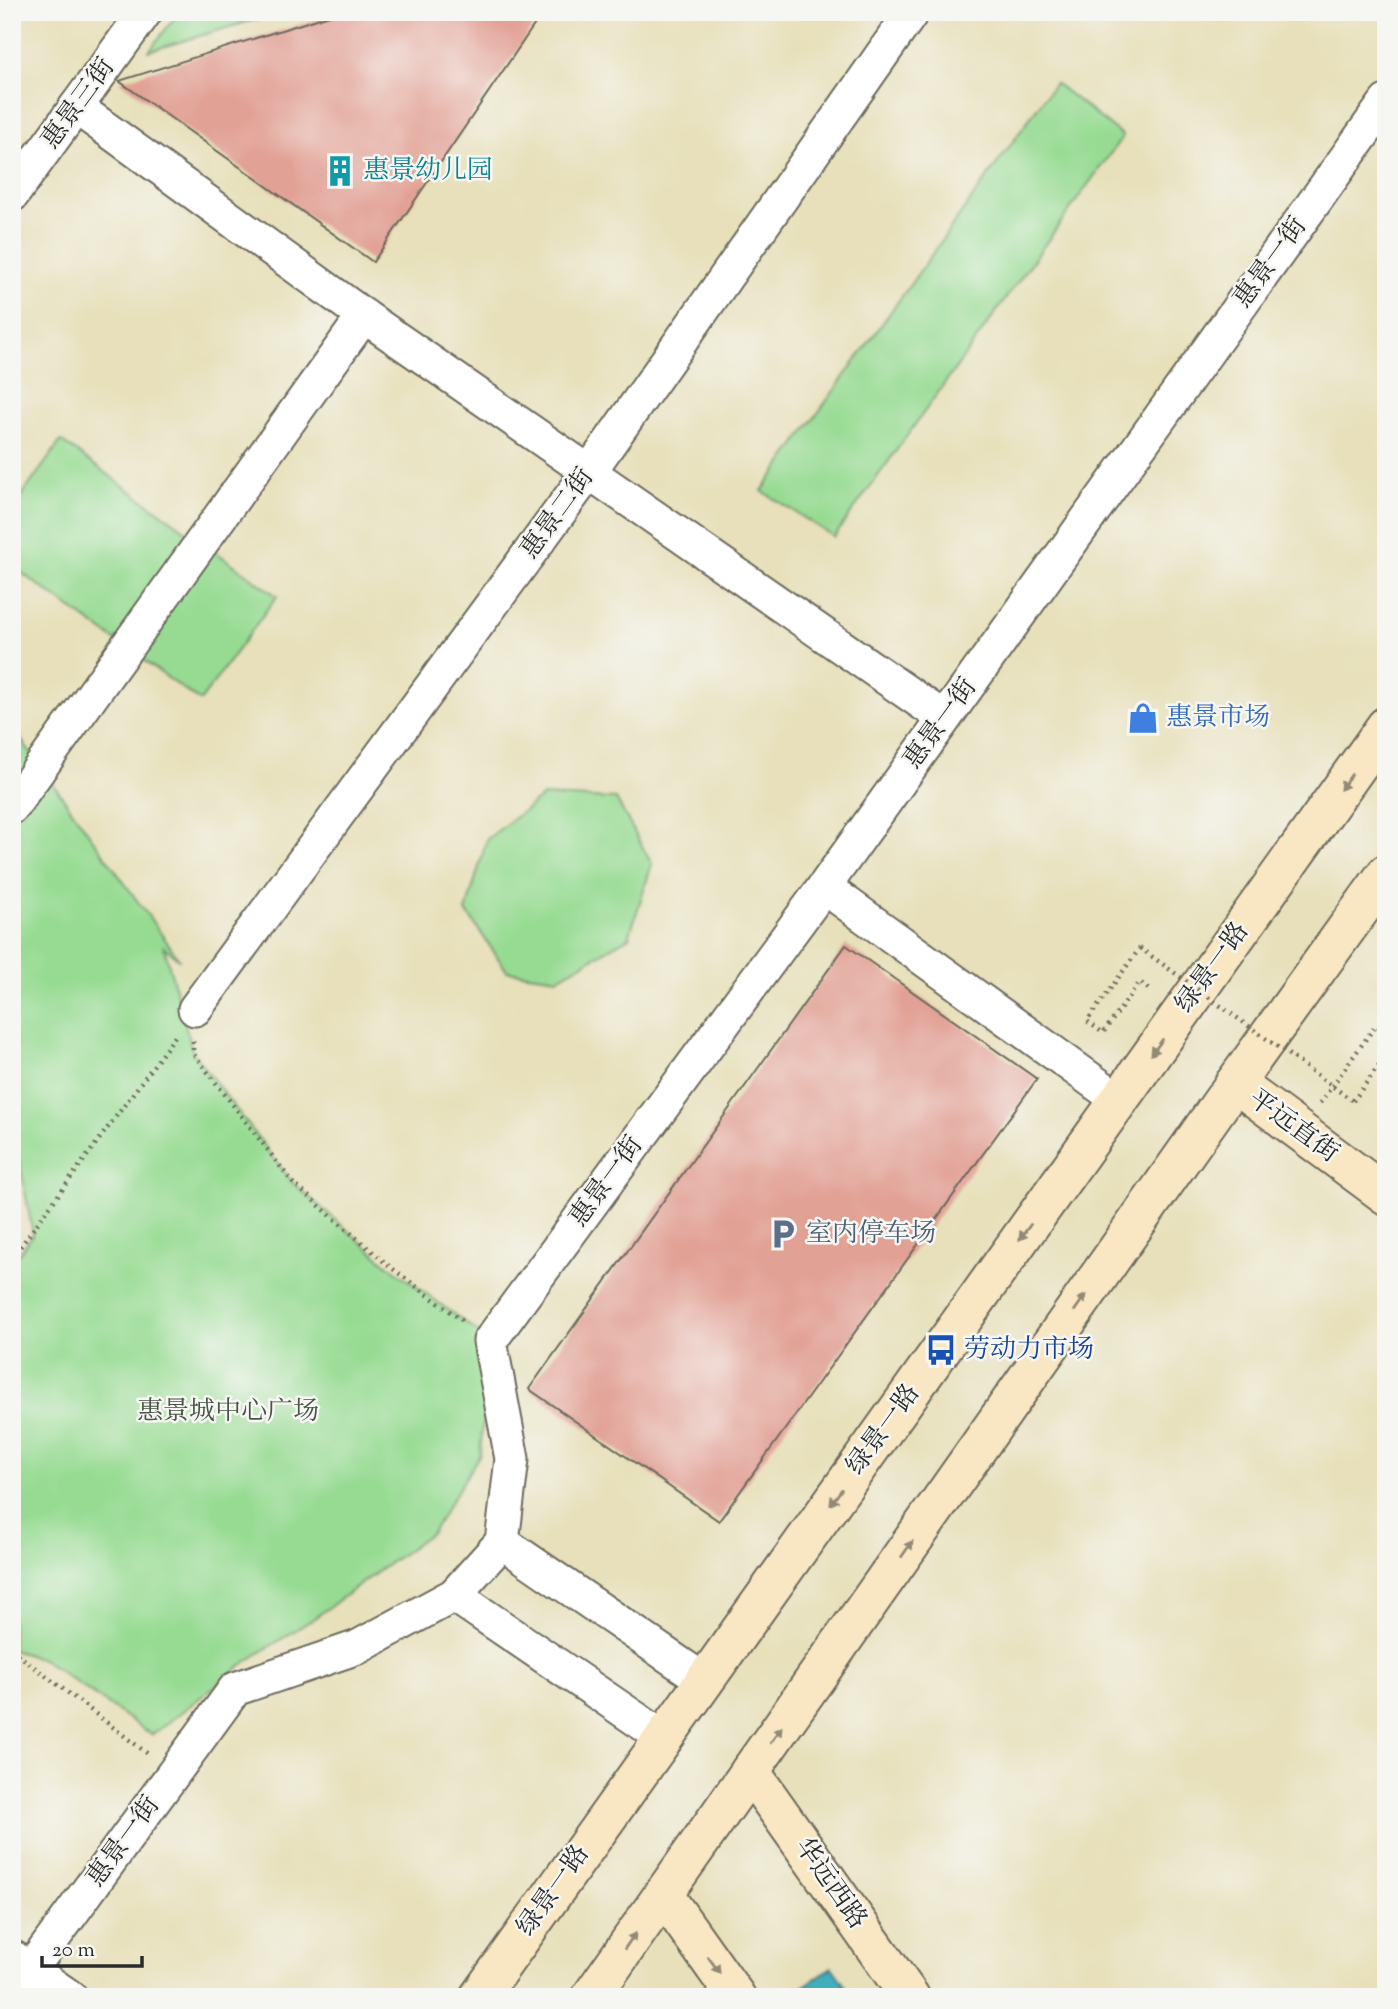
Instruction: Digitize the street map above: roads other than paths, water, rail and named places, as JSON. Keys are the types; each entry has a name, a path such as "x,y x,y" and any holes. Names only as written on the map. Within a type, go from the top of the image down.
{"main road":[{"name":"绿景一路","path":"479,1997 1386,726"},
{"path":"591,1997 1235,1083 1386,874"},
{"name":"平远直街","path":"1235,1083 1386,1195"},
{"name":"华远西路","path":"751,1771 910,1997"},
{"path":"663,1894 736,1997"}],"street":[{"name":"惠景三街","path":"12,195 145,12"},
{"name":"惠景二街","path":"195,1009 589,472 912,12"},
{"name":"惠景一街","path":"502,1542 512,1459 490,1341 824,887 1386,102"},
{"path":"76,107 364,316 944,718"},
{"path":"12,807 364,316"},
{"path":"824,887 1119,1100"},
{"path":"664,1738 454,1595 502,1542 705,1681"},
{"name":"惠景一街","path":"18,1974 235,1689 358,1647 454,1595"},
{"path":"18,1974 70,1997"}],"water":[{"path":"832,1967 853,1997 788,1997"}],"place":[{"name":"惠景幼儿园","path":"340,171"},
{"name":"惠景市场","path":"1143,718"},
{"name":"室内停车场","path":"783,1234"},
{"name":"劳动力市场","path":"941,1350"}],"park label":[{"name":"惠景城中心广场","path":"228,1412"}]}
